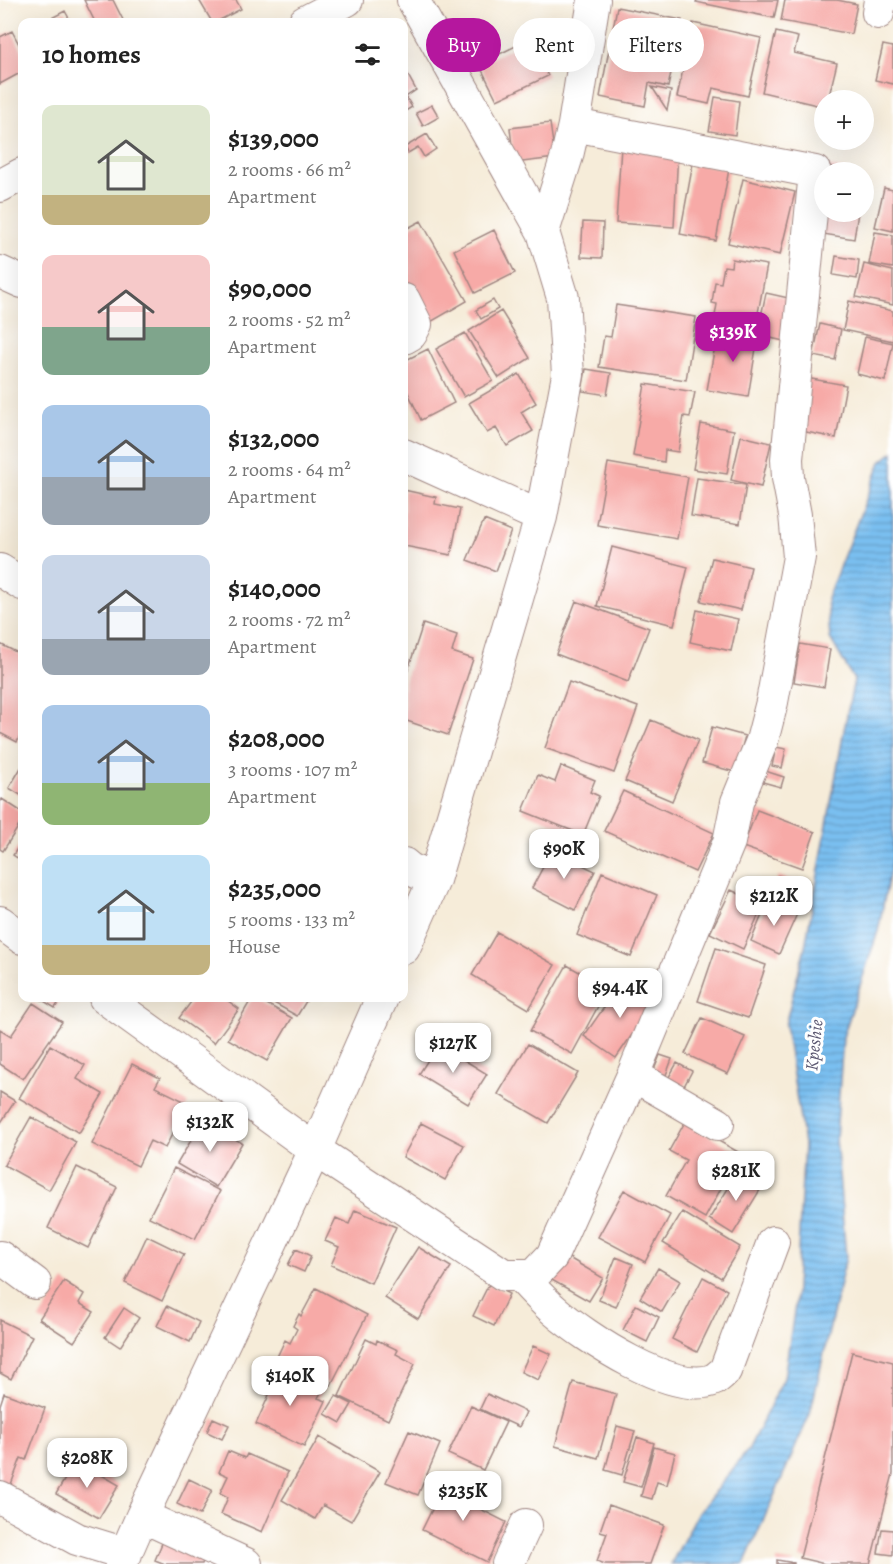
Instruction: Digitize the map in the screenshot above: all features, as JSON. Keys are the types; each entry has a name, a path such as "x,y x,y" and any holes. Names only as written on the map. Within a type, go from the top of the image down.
{"street":[{"path":"313,18 347,0"},
{"path":"408,939 434,880 541,517 568,375 563,298 543,232 413,0"},
{"path":"543,232 567,156 574,125 594,0"},
{"path":"111,1002 315,1150 504,1275 534,1275 552,1256 633,1075 729,842 737,802 762,741 772,702 799,557 787,459 815,172 574,125"},
{"path":"0,186 18,176"},
{"path":"0,272 18,280"},
{"path":"408,308 416,324 408,336"},
{"path":"408,456 541,517"},
{"path":"0,570 18,581"},
{"path":"408,867 434,880"},
{"path":"0,921 18,935"},
{"path":"0,1497 77,1539 124,1559 142,1516 315,1150 380,1002"},
{"path":"633,1075 718,1124"},
{"path":"519,1275 555,1311 610,1351 637,1366 678,1381 701,1383 715,1379 725,1371 773,1242"},
{"path":"0,1257 35,1283"},
{"path":"142,1516 246,1564"},
{"path":"508,1564 526,1526"}],"water":[{"name":"Kpeshie","path":"893,452 893,856 878,931 843,1037 836,1139 846,1257 810,1414 744,1564 671,1564 698,1513 748,1450 784,1378 795,1305 804,1144 785,1025 805,947 854,680 830,638 827,598 881,462"}],"building":[{"path":"84,0 113,0 122,18 93,18"},
{"path":"199,0 236,0 241,9 224,18 210,18"},
{"path":"697,0 778,0 774,18 696,2"},
{"path":"785,0 837,0 857,4 851,34 781,21"},
{"path":"617,7 672,18 615,18"},
{"path":"65,11 69,18 52,18"},
{"path":"704,25 761,38 748,96 713,88 709,104 677,97 682,72 704,72"},
{"path":"12,31 18,42 18,74 0,84 0,37"},
{"path":"776,32 798,37 794,53 837,63 830,90 814,90 814,104 762,92"},
{"path":"883,45 893,47 893,84 875,80"},
{"path":"513,47 513,72 546,72 548,76 497,100 483,72 501,72 501,53"},
{"path":"607,60 607,72 671,72 668,87 649,83 645,106 600,97"},
{"path":"408,75 416,90 408,95"},
{"path":"652,87 671,91 667,110"},
{"path":"715,97 739,101 735,135 709,131"},
{"path":"432,105 439,117 423,126 416,113"},
{"path":"550,123 555,158 514,163 510,128"},
{"path":"427,134 436,149 424,157 418,147 408,153 408,145"},
{"path":"621,147 678,151 674,227 616,223"},
{"path":"693,163 729,169 716,241 680,234"},
{"path":"743,179 795,192 780,255 728,243"},
{"path":"884,188 893,190 893,231 875,227"},
{"path":"421,221 467,301 422,327 408,301 408,228"},
{"path":"583,222 603,223 602,258 581,257"},
{"path":"821,222 857,222 854,239 817,233"},
{"path":"494,230 515,273 475,293 454,250"},
{"path":"875,232 893,235 893,268 869,264"},
{"path":"836,256 859,260 857,279 833,275"},
{"path":"732,259 767,265 755,329 714,322 717,304 712,303 715,282 721,283 724,266 731,267"},
{"path":"864,264 893,271 893,305 856,297"},
{"path":"766,293 793,299 784,341 757,335"},
{"path":"493,300 498,309 481,319 476,310"},
{"path":"849,301 893,311 893,341 843,330"},
{"path":"616,305 696,317 686,380 599,367 604,336 611,337"},
{"path":"501,311 530,358 499,378 469,331"},
{"path":"820,324 841,329 835,360 813,356"},
{"path":"718,329 758,336 748,397 707,390"},
{"path":"465,333 493,381 464,397 436,349"},
{"path":"865,337 893,343 885,381 857,374"},
{"path":"428,349 454,403 421,420 408,392 408,359"},
{"path":"586,369 611,373 607,395 582,391"},
{"path":"519,374 536,403 521,412 533,431 507,446 496,428 487,433 469,403"},
{"path":"806,378 846,385 836,438 796,430"},
{"path":"645,384 695,392 690,417 684,416 678,452 665,450 664,462 633,456"},
{"path":"701,424 734,430 727,474 693,469"},
{"path":"741,436 771,443 761,487 731,480"},
{"path":"608,463 688,477 677,539 597,525"},
{"path":"697,478 746,485 740,524 691,516"},
{"path":"408,491 436,497 435,504 460,509 451,555 408,547"},
{"path":"484,520 511,531 496,571 467,560"},
{"path":"612,547 688,567 674,625 597,606"},
{"path":"712,558 751,567 741,610 701,601"},
{"path":"576,601 649,628 628,682 556,654"},
{"path":"697,610 738,619 731,651 690,642"},
{"path":"423,624 457,635 452,652 473,659 448,735 408,721 408,670"},
{"path":"0,644 18,653 18,740 17,742 0,733"},
{"path":"800,644 830,649 824,687 794,682"},
{"path":"569,682 638,707 614,773 545,748"},
{"path":"651,720 698,740 672,801 625,781"},
{"path":"712,727 745,736 735,772 702,763"},
{"path":"776,747 786,749 782,768 772,766"},
{"path":"561,766 595,780 590,792 599,796 583,835 523,811 538,775 555,782"},
{"path":"762,770 784,777 781,787 759,781"},
{"path":"18,773 18,794 9,788"},
{"path":"623,791 714,833 695,872 604,831"},
{"path":"2,799 18,809 18,827 3,851 0,849 0,803"},
{"path":"757,810 815,832 802,868 743,847"},
{"path":"18,847 18,858 13,855"},
{"path":"552,850 595,871 575,910 532,888"},
{"path":"602,872 657,895 631,957 577,935"},
{"path":"778,876 796,882 790,903 771,897"},
{"path":"731,890 763,905 743,949 710,933"},
{"path":"768,901 797,914 779,954 751,941"},
{"path":"497,932 555,965 529,1009 472,975"},
{"path":"716,948 766,965 748,1018 698,1001"},
{"path":"567,965 608,988 572,1054 530,1031"},
{"path":"624,979 655,1001 616,1058 584,1036"},
{"path":"45,1002 59,1002 55,1008"},
{"path":"191,1002 229,1002 239,1009 214,1043 179,1018"},
{"path":"250,1002 263,1002 292,1018 267,1061 228,1039"},
{"path":"272,1002 306,1002 297,1016"},
{"path":"33,1003 62,1022 23,1079 0,1064 0,1029 11,1036"},
{"path":"702,1018 745,1037 728,1074 685,1054"},
{"path":"438,1044 487,1074 468,1104 419,1074"},
{"path":"528,1044 578,1073 548,1123 498,1094"},
{"path":"50,1045 85,1065 77,1079 103,1094 79,1133 19,1098"},
{"path":"660,1055 672,1059 666,1075 654,1070"},
{"path":"677,1063 692,1071 682,1090 666,1082"},
{"path":"132,1064 160,1078 155,1087 188,1103 165,1148 150,1141 138,1166 92,1144"},
{"path":"0,1092 15,1101 0,1124"},
{"path":"31,1117 76,1142 49,1190 4,1165"},
{"path":"203,1120 242,1143 216,1187 177,1164"},
{"path":"685,1122 740,1153 705,1218 666,1196 686,1160 669,1151"},
{"path":"421,1123 464,1145 445,1180 403,1157"},
{"path":"77,1167 117,1187 88,1248 48,1228"},
{"path":"174,1168 220,1191 195,1239 149,1217"},
{"path":"739,1171 763,1185 733,1234 709,1219"},
{"path":"624,1190 670,1215 645,1262 598,1237"},
{"path":"355,1210 396,1227 371,1283 331,1265 339,1247 325,1241 336,1218 349,1224"},
{"path":"682,1212 740,1247 721,1278 663,1243"},
{"path":"147,1236 184,1254 162,1301 125,1283"},
{"path":"418,1247 451,1267 418,1319 385,1298"},
{"path":"296,1249 311,1256 304,1272 288,1265"},
{"path":"564,1255 603,1278 589,1301 550,1279"},
{"path":"616,1257 633,1264 616,1307 599,1300"},
{"path":"658,1268 680,1281 662,1312 640,1298"},
{"path":"703,1277 727,1290 697,1352 672,1339"},
{"path":"64,1281 84,1294 79,1303 94,1312 74,1342 39,1319"},
{"path":"489,1284 509,1294 494,1326 473,1316"},
{"path":"316,1288 367,1315 331,1385 277,1357 285,1340 290,1343 297,1329 293,1326"},
{"path":"636,1305 659,1317 647,1342 623,1330"},
{"path":"167,1306 199,1322 190,1342 157,1326"},
{"path":"124,1308 139,1318 120,1347 105,1337"},
{"path":"0,1320 32,1336 11,1379 0,1373"},
{"path":"366,1339 376,1344 377,1340 398,1350 396,1354 415,1364 388,1420 339,1396"},
{"path":"533,1346 551,1354 538,1380 521,1372"},
{"path":"852,1352 893,1362 893,1474 870,1564 825,1564 800,1558"},
{"path":"266,1369 284,1378 287,1373 323,1389 318,1398 326,1401 304,1447 256,1424 269,1395 257,1389"},
{"path":"573,1382 616,1394 598,1458 555,1446"},
{"path":"4,1393 45,1408 26,1460 21,1458 10,1487 0,1484 0,1405"},
{"path":"487,1394 526,1412 519,1427 480,1409"},
{"path":"336,1396 352,1404 341,1423 325,1414"},
{"path":"471,1406 506,1422 483,1470 448,1454"},
{"path":"213,1418 229,1425 222,1439 207,1432"},
{"path":"617,1426 635,1431 622,1475 605,1470"},
{"path":"409,1431 440,1444 418,1495 386,1482"},
{"path":"319,1437 380,1472 351,1521 323,1505 315,1519 282,1500"},
{"path":"637,1437 654,1443 641,1487 623,1482"},
{"path":"654,1447 675,1453 667,1485 657,1482 652,1499 641,1496"},
{"path":"228,1451 245,1458 247,1454 288,1472 262,1532 221,1514 228,1497 220,1493 228,1476 219,1472"},
{"path":"76,1460 119,1485 99,1518 56,1494"},
{"path":"189,1479 212,1490 200,1515 177,1504"},
{"path":"447,1479 474,1492 468,1503 506,1522 487,1562 422,1530"},
{"path":"609,1505 664,1525 650,1564 605,1564 597,1561 607,1533 600,1531"},
{"path":"882,1529 893,1530 893,1555 878,1553"},
{"path":"165,1536 206,1553 202,1564 165,1564 155,1560"},
{"path":"777,1560 794,1563 794,1564 777,1564"}]}
